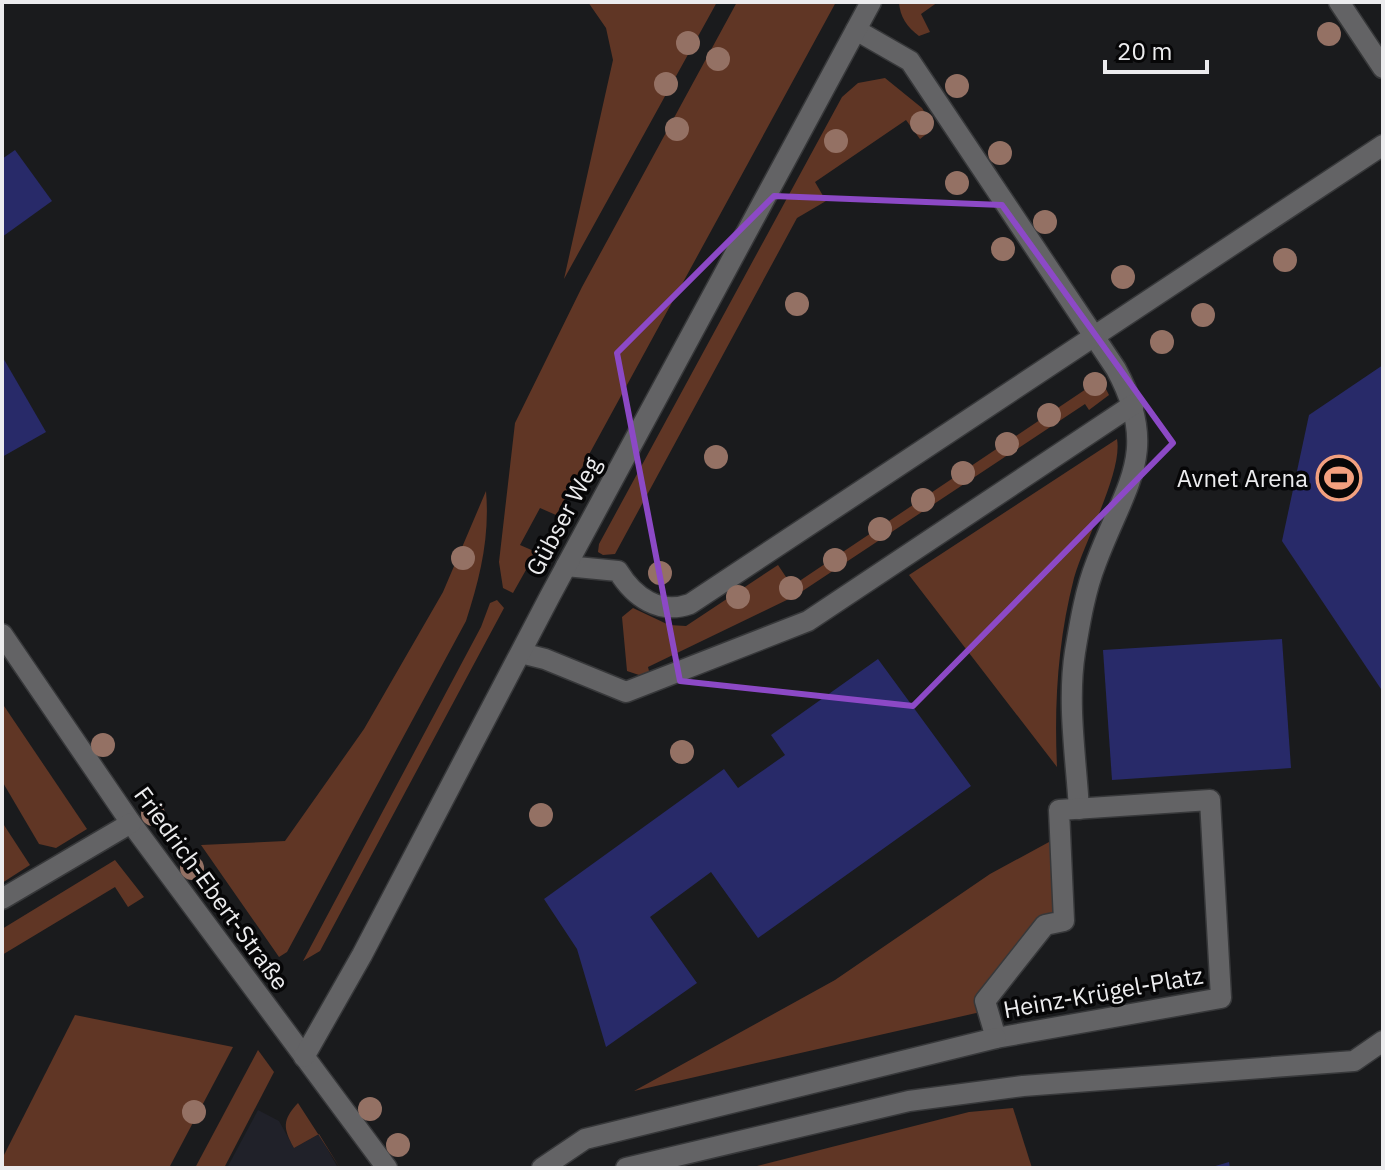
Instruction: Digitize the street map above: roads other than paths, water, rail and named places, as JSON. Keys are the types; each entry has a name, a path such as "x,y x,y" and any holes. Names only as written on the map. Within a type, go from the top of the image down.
{"street":[{"name":"Gübser Weg","path":"304,1057 378,925 566,566 871,2"},
{"path":"1339,2 1383,68"},
{"path":"856,30 910,61 1095,337 1134,404 1139,434 1133,472 1095,565 1075,656 1073,719 1079,809"},
{"path":"566,566 618,571 633,592 662,607 690,604 1383,145"},
{"path":"521,653 545,659 626,692 808,621 1134,404"},
{"name":"Friedrich-Ebert-Straße","path":"2,634 131,823 387,1168"},
{"name":"Heinz-Krügel-Platz","path":"1210,800 1221,998 996,1038 985,1001 1045,925 1064,921 1059,810 1079,809 1210,800"},
{"path":"2,899 131,823"},
{"path":"542,1168 585,1139 996,1038"},
{"path":"626,1168 909,1101 1023,1086 1354,1061 1383,1041"}],"place":[{"name":"Avnet Arena","path":"1339,478"}]}
